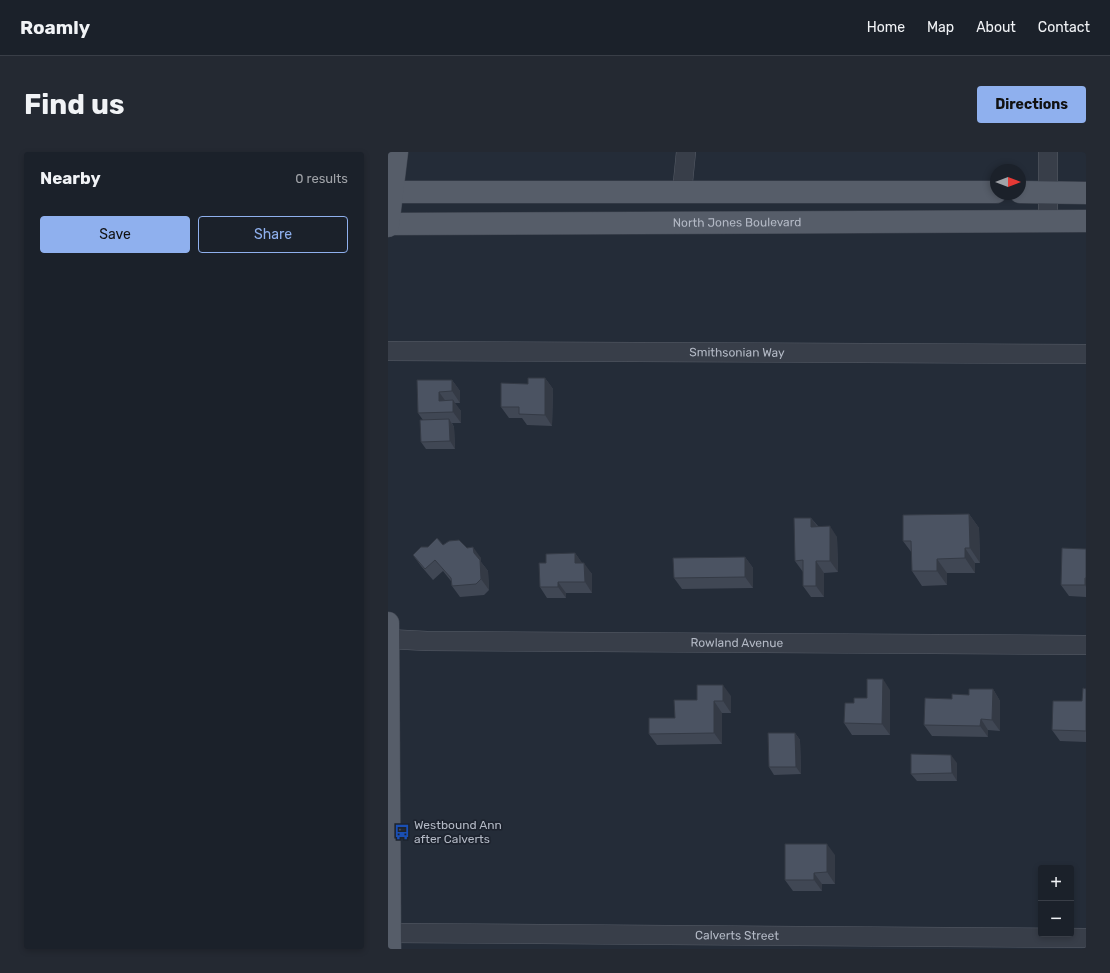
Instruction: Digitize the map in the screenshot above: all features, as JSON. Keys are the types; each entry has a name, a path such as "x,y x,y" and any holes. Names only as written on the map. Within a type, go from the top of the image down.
{"main road":[{"path":"388,225 390,192 396,152"},
{"path":"390,192 990,192"},
{"path":"1026,192 1086,193"},
{"name":"North Jones Boulevard","path":"388,225 1086,221"},
{"path":"388,623 389,938"}],"street":[{"path":"682,192 686,152"},
{"path":"1048,152 1048,221"},
{"name":"Smithsonian Way","path":"388,351 1086,354"},
{"name":"Rowland Avenue","path":"388,639 443,641 1086,645"},
{"name":"Calverts Street","path":"389,938 1086,938"}],"building":[{"path":"528,378 545,378 545,415 519,414 519,407 501,407 501,383 528,384"},
{"path":"417,380 452,380 452,391 439,392 439,401 453,400 453,412 418,413"},
{"path":"449,419 450,441 421,442 420,420"},
{"path":"969,514 970,548 965,548 965,558 937,559 937,571 912,571 911,541 903,541 903,515"},
{"path":"794,518 811,518 811,527 830,526 830,561 816,561 816,586 803,586 803,560 795,561"},
{"path":"437,538 443,545 449,541 459,540 467,548 473,547 474,553 480,560 481,579 476,584 452,586 451,578 435,560 425,569 413,555 421,547 428,547"},
{"path":"1062,548 1086,549 1085,585 1061,585"},
{"path":"575,553 575,563 584,563 585,582 558,582 558,587 540,587 539,563 546,563 546,554"},
{"path":"745,557 745,577 674,578 673,558"},
{"path":"867,679 883,679 882,724 844,723 845,703 854,703 854,698 867,698"},
{"path":"697,685 723,685 723,701 714,701 714,733 649,734 649,718 675,718 674,700 697,700"},
{"path":"1083,688 1086,689 1086,731 1052,730 1053,701 1082,701"},
{"path":"969,689 993,689 992,720 981,719 980,726 924,725 925,698 952,699 952,694 969,695"},
{"path":"768,733 795,733 796,767 769,767"},
{"path":"911,754 951,755 952,773 911,774"},
{"path":"785,844 827,844 827,872 814,873 814,880 785,880"}],"place":[{"name":"Westbound Ann after Calverts","path":"402,832"}]}
